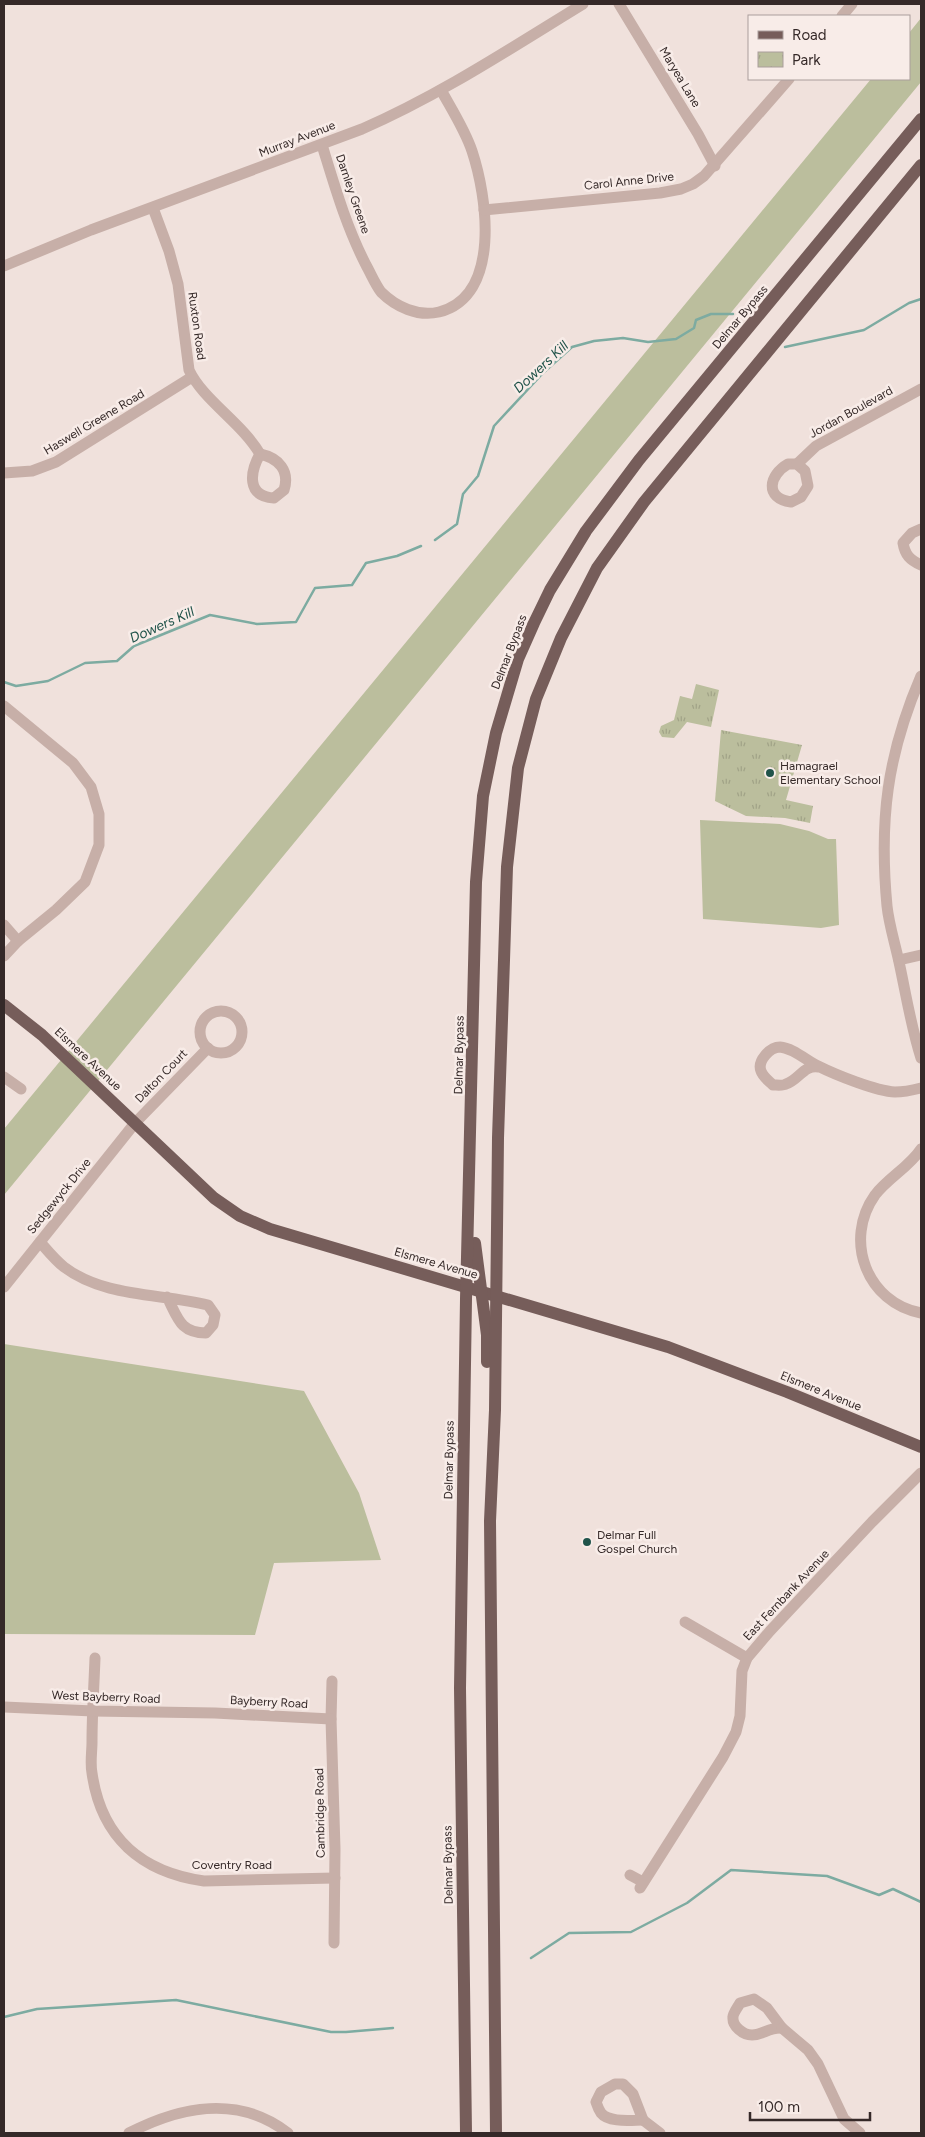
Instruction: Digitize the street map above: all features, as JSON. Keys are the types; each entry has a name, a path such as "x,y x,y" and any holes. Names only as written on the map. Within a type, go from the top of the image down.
{"main road":[{"name":"Delmar Bypass","path":"466,2133 460,1698 466,1286 472,1115 476,882 483,796 496,733 518,659 550,590 575,548 613,494 921,119"},
{"path":"496,2133 490,1614 497,1295 498,1138 507,867 518,768 536,699 561,638 586,586 620,533 921,165"},
{"name":"Elsmere Avenue","path":"4,1005 42,1035 214,1198 240,1216 271,1230 497,1295 668,1347 787,1392 921,1447"},
{"path":"472,1115 475,1254 487,1335 493,1454"}],"street":[{"name":"Murray Avenue","path":"4,266 90,230 322,145 405,110 583,4"},
{"name":"Maryea Lane","path":"619,4 698,134 715,166"},
{"path":"843,15 852,4"},
{"name":"Carol Anne Drive","path":"484,210 681,189 693,184 715,166 788,80"},
{"name":"Darnley Greene","path":"322,145 351,234 376,284 394,302 404,308 428,313 438,312 454,305 469,292 481,270 484,250 484,210 472,150 441,90"},
{"name":"Ruxton Road","path":"153,208 169,251 178,284 187,359 192,377 249,436 260,454"},
{"name":"Haswell Greene Road","path":"4,473 32,471 56,462 192,377"},
{"name":"Jordan Boulevard","path":"797,464 816,446 921,389"},
{"path":"921,529 912,533 904,543 907,555 921,565"},
{"path":"921,676 905,713 896,744 886,796 884,866 887,904 913,1031 921,1058"},
{"path":"4,706 73,763 91,787 99,814 99,845 85,882 56,910 9,934 4,956"},
{"path":"899,960 921,955"},
{"path":"819,1067 807,1068 786,1084 774,1085 764,1076 760,1069 760,1063 769,1051 778,1047 787,1048 819,1067 880,1090 896,1092 921,1088"},
{"name":"Dalton Court","path":"135,1124 208,1048"},
{"path":"4,1077 21,1088"},
{"name":"Sedgewyck Drive","path":"4,1287 135,1124"},
{"path":"921,1149 876,1194 869,1204 864,1218 861,1254 866,1270 874,1284 885,1295 899,1305 921,1313"},
{"path":"40,1242 63,1266 82,1278 103,1287 124,1292 167,1297"},
{"name":"East Fernbank Avenue","path":"630,1875 641,1885 736,1732 740,1716 742,1671 747,1658 858,1537 921,1473"},
{"path":"685,1622 747,1658"},
{"name":"Coventry Road","path":"96,1658 92,1711 92,1772 98,1799 115,1835 141,1859 152,1866 183,1878 204,1881 335,1878"},
{"name":"Cambridge Road","path":"332,1682 334,1943"},
{"name":"West Bayberry Road","path":"4,1707 206,1713"},
{"name":"Bayberry Road","path":"206,1713 331,1719"},
{"path":"782,2028 808,2050 818,2064 844,2119 860,2133"},
{"path":"129,2133 164,2116 191,2110 215,2108 238,2110 261,2117 288,2133"},
{"path":"643,2120 660,2133"}],"green space":[{"path":"921,18 921,82 4,1195 4,1129 870,80 910,80 910,32"},
{"path":"696,684 719,690 711,727 687,722 674,738 662,737 659,732 661,726 674,720 680,696 692,699"},
{"path":"721,730 802,745 786,800 813,806 810,823 785,818 746,816 715,801"},
{"path":"700,820 780,824 809,831 828,839 836,839 839,925 821,928 703,919"},
{"path":"4,1344 304,1391 359,1493 381,1560 274,1563 255,1635 4,1634"}],"waterway":[{"name":"Dowers Kill","path":"785,347 864,330 909,303 921,299"},
{"name":"Dowers Kill","path":"435,540 457,524 463,494 478,476 494,426 543,373 572,347 594,341 623,338 648,342 676,339 694,328 696,320 711,314 733,314"},
{"name":"Dowers Kill","path":"4,682 16,686 48,681 85,663 117,661 134,646 210,615 257,624 296,622 315,588 352,585 366,563 397,556 421,546"},
{"path":"531,1958 569,1933 631,1932 687,1903 731,1870 827,1876 879,1895 893,1889 921,1902"},
{"path":"4,2017 37,2009 176,2000 331,2032 393,2028"}],"place":[{"name":"Hamagrael Elementary School","path":"770,773"},
{"name":"Delmar Full Gospel Church","path":"587,1542"}]}
